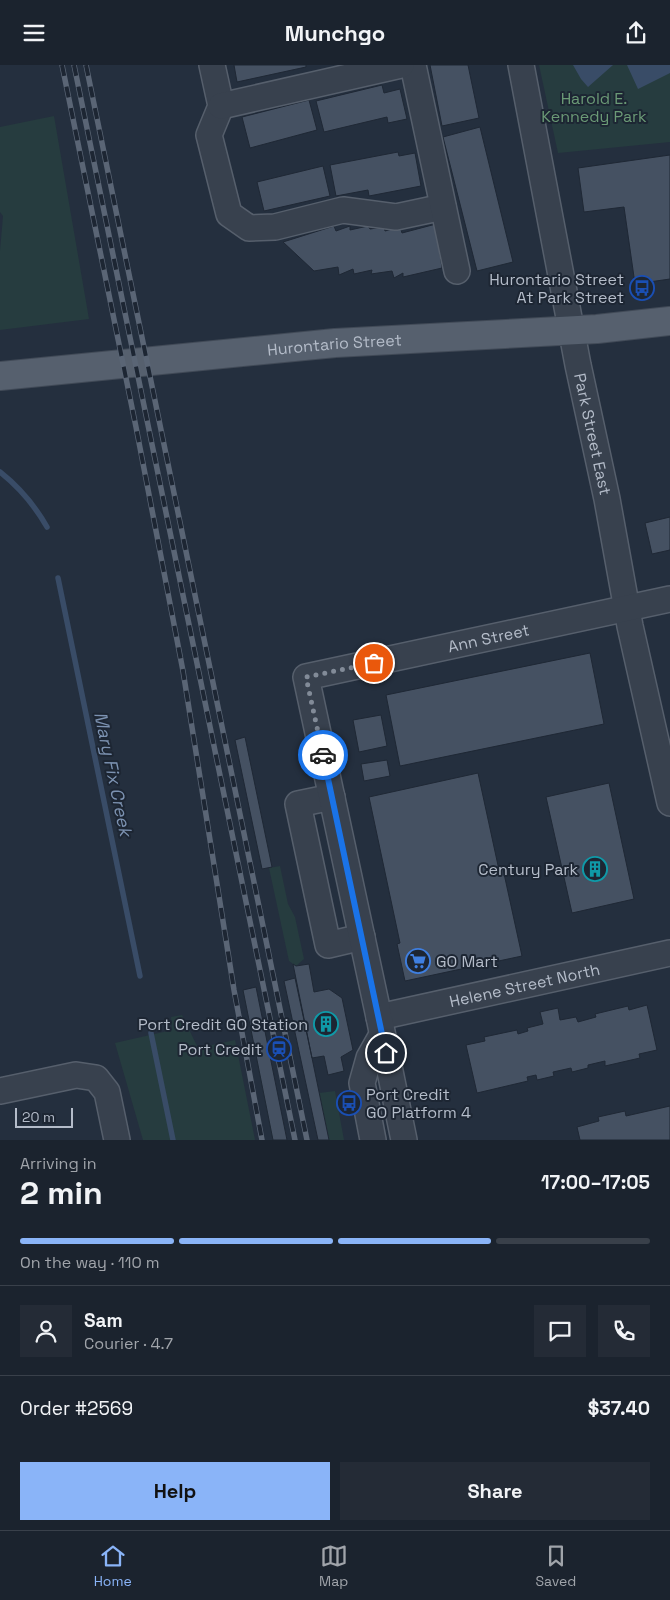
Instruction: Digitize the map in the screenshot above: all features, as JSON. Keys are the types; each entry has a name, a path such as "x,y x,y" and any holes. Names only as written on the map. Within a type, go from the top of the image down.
{"main road":[{"name":"Hurontario Street","path":"0,376 335,343 572,330 670,321"}],"street":[{"path":"212,65 221,106 209,135 229,215 249,228 275,227 343,210 396,217 443,207"},
{"path":"221,106 401,65"},
{"path":"413,65 457,271"},
{"name":"Park Street East","path":"522,65 578,365 670,803"},
{"name":"Ann Street","path":"332,797 306,677 670,599"},
{"path":"362,937 328,945 298,804 332,797 362,937 381,1026 404,1140"},
{"name":"Helene Street North","path":"381,1026 670,953"},
{"path":"373,1140 362,1083 369,1057 381,1026"},
{"path":"0,1091 76,1075 96,1079 107,1092 117,1140"}],"green space":[{"name":"Harold E. Kennedy Park","path":"539,65 670,65 670,142 558,153"},
{"path":"54,116 89,319 0,330 0,251 3,216 0,212 0,127"},
{"path":"280,866 288,904 295,917 304,959 296,966 289,961 269,868"},
{"path":"182,1015 198,1048 235,1040 255,1140 143,1140 115,1043 172,1030 171,1017"},
{"path":"335,1091 344,1140 329,1140 319,1093"}],"water":[{"path":"573,65 613,65 588,87"},
{"path":"627,65 670,65 670,73 638,89"}],"building":[{"path":"234,65 306,65 306,67 237,82"},
{"path":"430,65 468,65 479,118 442,126"},
{"path":"382,85 384,93 400,89 407,119 388,123 387,117 324,132 316,101"},
{"path":"309,100 317,130 250,148 242,117"},
{"path":"480,127 513,262 477,271 443,137"},
{"path":"398,152 399,156 415,153 421,186 369,196 368,190 336,196 330,165"},
{"path":"670,155 670,279 635,284 624,207 584,212 578,168"},
{"path":"323,166 330,196 264,211 257,182"},
{"path":"436,224 442,268 403,277 403,273 394,278 392,271 371,274 372,270 354,274 353,269 339,275 338,267 314,271 283,242 334,226 336,231 350,226 350,230 368,226 370,229 384,227 385,231 400,227 402,233"},
{"path":"670,517 670,550 652,554 645,523"},
{"path":"590,653 604,724 400,766 386,695"},
{"path":"381,715 387,746 359,752 353,720"},
{"path":"245,737 272,867 262,869 235,740"},
{"path":"387,760 390,776 364,781 361,764"},
{"path":"478,773 499,870 503,869 522,956 405,981 397,944 400,943 369,797"},
{"name":"Century Park","path":"609,783 634,899 572,913 546,797"},
{"name":"Port Credit GO Station","path":"293,964 296,966 309,964 314,992 329,989 342,998 353,1050 341,1057 344,1071 328,1075 324,1056 312,1058"},
{"path":"295,978 329,1140 318,1140 284,981"},
{"path":"256,987 287,1140 273,1140 243,990"},
{"path":"647,1005 657,1050 639,1054 640,1058 605,1066 605,1061 588,1065 588,1068 572,1072 571,1068 553,1072 554,1076 537,1080 536,1075 527,1077 528,1081 477,1093 466,1045 485,1041 484,1037 517,1030 518,1034 528,1031 527,1028 543,1024 540,1012 558,1008 560,1020 576,1017 578,1022 596,1017 595,1014 628,1006 629,1010"},
{"path":"670,1106 670,1140 580,1140 577,1127 599,1121 598,1117 625,1111 626,1116"}],"waterway":[{"name":"Mary Fix Creek","path":"0,472 26,497 47,527"},
{"name":"Mary Fix Creek","path":"58,578 140,976"},
{"name":"Mary Fix Creek","path":"151,1033 173,1140"}],"railway":[{"path":"62,65 136,427 183,671 234,990 262,1140"},
{"path":"74,65 295,1140"},
{"path":"86,65 307,1140"}],"way so far":[{"path":"323,755 306,677 374,663"}],"place":[{"name":"Hurontario Street At Park Street","path":"642,288"},
{"name":"Century Park","path":"595,869"},
{"name":"GO Mart","path":"418,961"},
{"name":"Port Credit GO Station","path":"326,1024"},
{"name":"Port Credit","path":"279,1049"},
{"name":"Port Credit GO Platform 4","path":"349,1103"}],"route":[{"path":"323,755 386,1053"}]}
